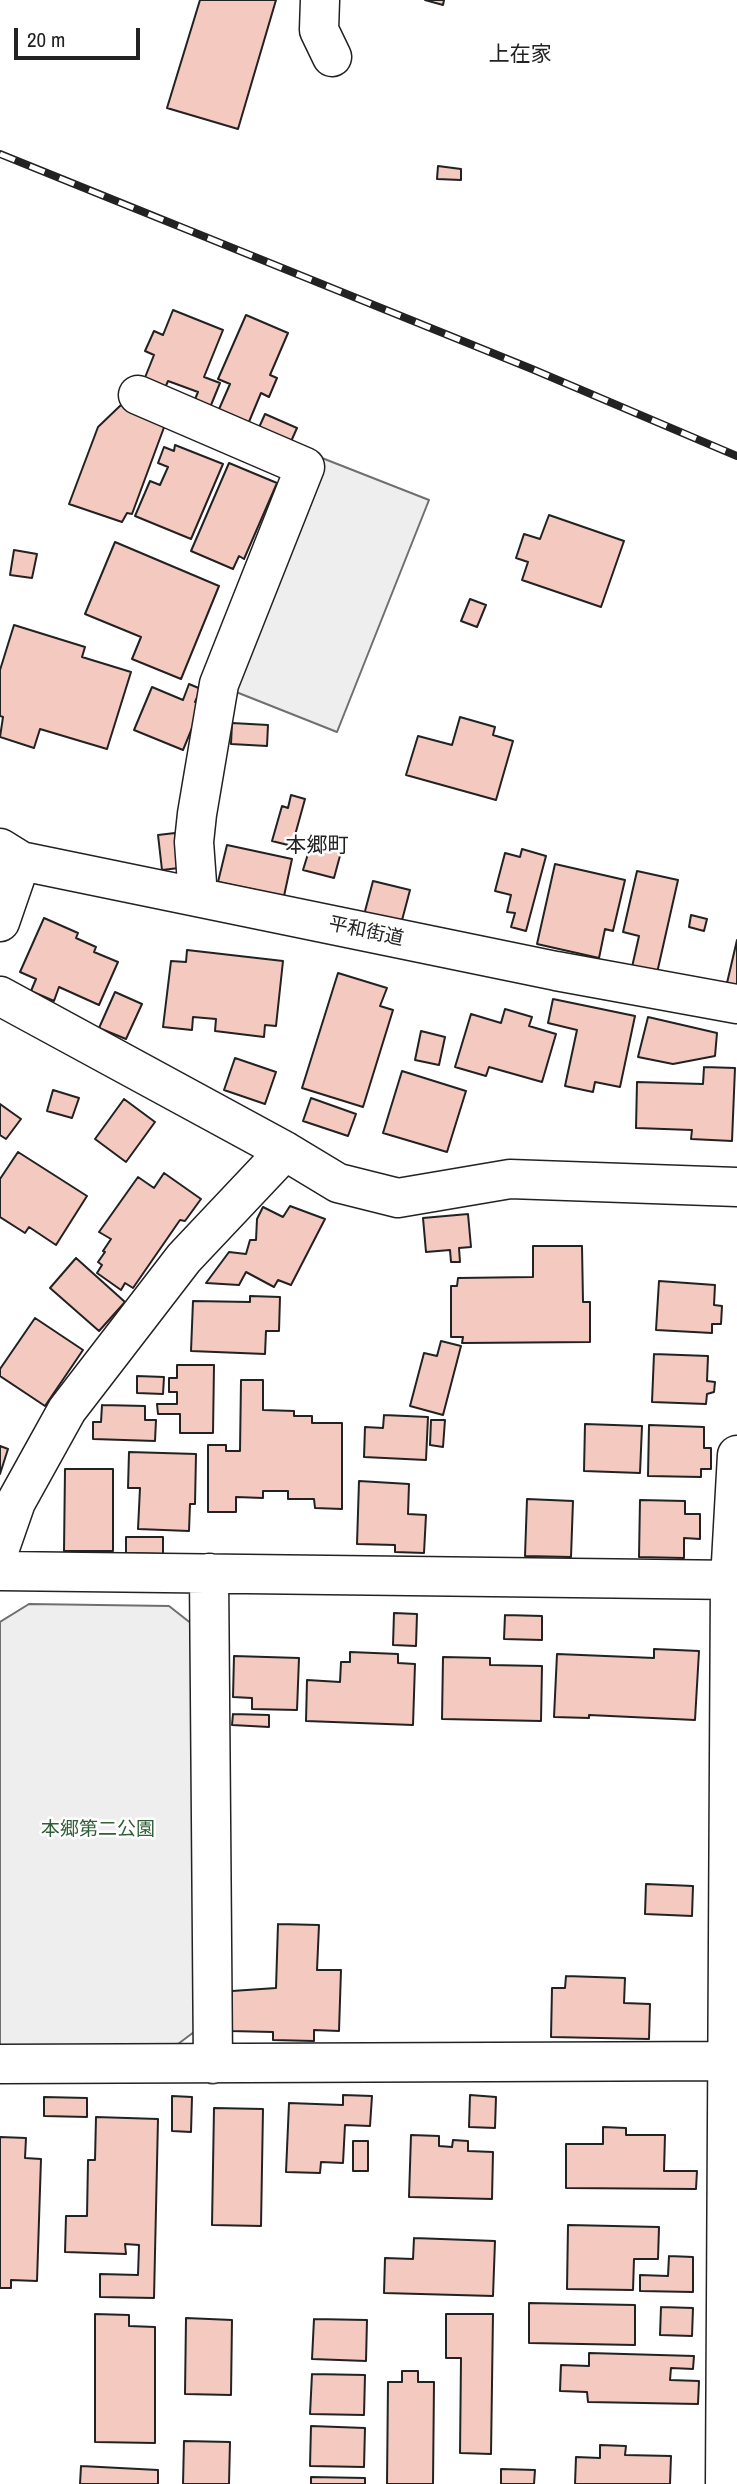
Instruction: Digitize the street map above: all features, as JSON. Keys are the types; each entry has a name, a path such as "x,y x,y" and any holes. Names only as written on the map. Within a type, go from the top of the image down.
{"street":[{"path":"320,0 319,30 332,57"},
{"path":"138,395 305,467 219,684 196,828 198,897"},
{"path":"0,922 10,854"},
{"name":"平和街道","path":"10,854 198,897 556,971 737,1004"},
{"path":"0,996 285,1151 338,1184 398,1198 510,1179 737,1187"},
{"path":"0,1549 16,1502 67,1410 184,1258 285,1151"},
{"path":"726,2484 732,2061 733,1580 737,1455"},
{"path":"0,1570 733,1580"},
{"path":"209,1573 213,2064"},
{"path":"0,2064 732,2061"}],"green space":[{"path":"322,458 429,500 337,732 231,690"},
{"name":"本郷第二公園","path":"29,1604 169,1606 197,1628 194,2032 174,2047 0,2045 0,1622"}],"building":[{"path":"200,0 276,0 238,129 167,108"},
{"path":"425,0 444,0 443,5"},
{"path":"438,166 461,169 461,180 437,179"},
{"path":"173,310 223,330 204,377 220,383 209,410 193,404 198,392 168,381 165,388 144,380 154,355 145,351 154,331 163,335"},
{"path":"246,315 288,333 270,375 277,378 269,397 261,393 246,429 216,416 230,384 218,379"},
{"path":"122,404 166,422 132,514 127,513 122,522 69,504 98,427"},
{"path":"265,414 297,428 289,446 257,432"},
{"path":"175,445 223,464 191,539 135,516 150,481 160,485 168,467 158,463 164,447 174,451"},
{"path":"229,463 277,483 244,559 239,556 233,569 191,551"},
{"path":"549,515 624,541 601,607 522,580 528,562 516,558 524,534 540,539"},
{"path":"115,542 219,586 181,679 132,659 141,637 85,614"},
{"path":"14,550 37,554 32,578 10,575"},
{"path":"470,599 486,605 477,627 461,621"},
{"path":"14,625 85,647 82,657 131,672 107,749 40,729 34,748 0,737 3,717 0,716 0,670"},
{"path":"189,684 201,689 195,702 202,704 183,750 134,730 152,687 183,700"},
{"path":"460,717 495,727 493,735 513,741 496,800 406,775 418,736 452,745"},
{"path":"232,723 268,725 267,746 231,744"},
{"path":"291,795 305,799 292,846 272,841 282,806 288,808"},
{"path":"175,833 179,868 162,870 158,835"},
{"path":"311,844 341,852 334,878 303,870"},
{"path":"227,845 292,859 284,896 218,882"},
{"path":"522,849 546,856 526,931 511,927 515,913 507,912 511,895 495,891 505,853 520,857"},
{"path":"555,864 625,880 613,931 605,929 599,958 537,944"},
{"path":"637,871 678,880 657,973 632,967 639,936 623,932"},
{"path":"373,881 410,890 401,924 364,915"},
{"path":"691,915 707,919 704,931 689,927"},
{"path":"44,918 78,933 76,938 96,947 94,952 118,962 99,1005 59,987 54,1001 31,991 36,979 20,972"},
{"path":"737,940 737,985 727,983"},
{"path":"187,950 283,961 276,1026 265,1025 264,1037 215,1031 216,1019 193,1017 192,1030 163,1027 171,961 186,962"},
{"path":"338,973 387,988 380,1006 393,1010 363,1107 302,1088"},
{"path":"115,992 142,1004 126,1039 99,1028"},
{"path":"553,999 635,1016 620,1087 595,1082 593,1092 565,1086 577,1030 548,1023"},
{"path":"505,1009 532,1017 529,1026 556,1034 542,1082 489,1067 486,1076 455,1067 471,1014 501,1023"},
{"path":"648,1017 717,1033 715,1056 673,1064 638,1057"},
{"path":"421,1031 445,1037 439,1065 415,1060"},
{"path":"235,1058 276,1072 265,1104 224,1090"},
{"path":"704,1067 735,1068 732,1141 691,1139 692,1130 636,1128 637,1082 703,1084"},
{"path":"402,1071 466,1091 447,1152 383,1133"},
{"path":"53,1090 79,1098 72,1118 47,1111"},
{"path":"311,1098 356,1114 348,1136 303,1121"},
{"path":"124,1099 155,1122 126,1162 95,1139"},
{"path":"0,1104 21,1119 6,1139 0,1135"},
{"path":"18,1152 87,1196 56,1245 29,1227 25,1233 0,1217 0,1179"},
{"path":"164,1173 201,1199 185,1221 180,1220 133,1288 125,1283 121,1290 97,1273 102,1265 98,1262 111,1239 99,1232 138,1177 154,1188"},
{"path":"290,1206 325,1219 291,1285 278,1280 274,1287 246,1272 239,1285 206,1283 229,1252 246,1254 250,1240 256,1240 257,1219 263,1207 283,1217"},
{"path":"468,1214 471,1247 459,1248 460,1262 451,1262 450,1250 426,1252 423,1218"},
{"path":"533,1246 582,1246 583,1302 590,1302 590,1342 462,1343 463,1337 451,1337 451,1286 457,1286 458,1278 533,1277"},
{"path":"76,1258 125,1302 99,1331 50,1288"},
{"path":"659,1281 715,1285 714,1305 722,1306 721,1324 712,1324 712,1333 656,1330"},
{"path":"250,1296 280,1297 279,1331 266,1331 265,1354 191,1351 193,1301 250,1302"},
{"path":"35,1318 83,1350 45,1406 0,1376 0,1369"},
{"path":"441,1341 461,1346 443,1415 410,1406 424,1353 437,1356"},
{"path":"654,1354 708,1356 707,1381 715,1382 714,1392 707,1394 706,1404 652,1402"},
{"path":"177,1365 214,1365 213,1433 180,1433 180,1414 158,1414 157,1404 177,1404 177,1392 169,1392 169,1378 177,1378"},
{"path":"137,1376 164,1377 163,1394 137,1393"},
{"path":"241,1380 263,1380 263,1410 294,1411 294,1416 312,1416 312,1423 342,1423 342,1509 315,1508 314,1499 288,1499 288,1491 263,1491 263,1498 236,1497 236,1512 208,1512 208,1445 226,1445 226,1451 240,1451"},
{"path":"102,1405 145,1406 145,1420 156,1420 155,1441 93,1439 93,1422 101,1422"},
{"path":"384,1415 428,1417 426,1460 364,1457 365,1427 383,1428"},
{"path":"431,1420 445,1420 443,1447 430,1445"},
{"path":"585,1424 642,1426 640,1473 584,1471"},
{"path":"649,1425 704,1427 704,1448 711,1448 711,1469 701,1469 701,1477 648,1476"},
{"path":"0,1446 8,1449 0,1474"},
{"path":"129,1452 196,1454 195,1504 190,1504 189,1531 138,1529 140,1488 128,1488"},
{"path":"65,1469 113,1469 113,1551 64,1551"},
{"path":"359,1481 409,1484 408,1514 426,1515 424,1553 395,1552 395,1545 357,1544"},
{"path":"527,1499 573,1501 571,1557 525,1556"},
{"path":"640,1500 685,1501 685,1514 700,1514 700,1539 684,1538 684,1558 639,1557"},
{"path":"126,1537 163,1537 163,1554 126,1553"},
{"path":"394,1613 417,1614 416,1646 393,1645"},
{"path":"505,1615 542,1616 542,1640 504,1639"},
{"path":"654,1649 699,1651 695,1720 589,1715 589,1718 554,1717 557,1654 654,1658"},
{"path":"350,1652 398,1654 398,1663 415,1664 413,1725 306,1721 307,1680 340,1682 341,1662 350,1662"},
{"path":"234,1656 299,1658 297,1710 252,1709 252,1698 233,1697"},
{"path":"443,1657 490,1658 490,1665 542,1666 541,1721 442,1719"},
{"path":"233,1714 269,1715 269,1727 232,1725"},
{"path":"646,1884 693,1886 692,1916 645,1914"},
{"path":"278,1924 319,1925 317,1970 341,1970 339,2031 314,2030 314,2041 273,2040 273,2032 230,2031 232,1991 276,1988"},
{"path":"566,1976 625,1978 624,2003 650,2004 649,2039 551,2037 552,1988 565,1988"},
{"path":"343,2095 372,2096 370,2126 345,2125 343,2163 321,2162 320,2173 286,2172 289,2103 343,2105"},
{"path":"470,2095 496,2097 495,2128 469,2127"},
{"path":"172,2096 192,2097 191,2132 172,2131"},
{"path":"44,2097 87,2098 87,2117 44,2116"},
{"path":"214,2108 263,2109 261,2226 212,2225"},
{"path":"96,2117 158,2119 154,2298 100,2297 100,2274 138,2275 139,2245 125,2244 126,2254 65,2252 66,2216 87,2216 88,2160 95,2160"},
{"path":"603,2127 626,2128 626,2135 665,2135 664,2171 697,2171 696,2189 566,2188 566,2144 603,2144"},
{"path":"411,2135 439,2136 439,2146 452,2147 453,2140 468,2141 468,2151 493,2152 492,2199 409,2197"},
{"path":"0,2137 26,2138 25,2158 41,2159 37,2281 11,2280 11,2288 0,2288"},
{"path":"353,2141 368,2141 368,2171 353,2171"},
{"path":"568,2225 659,2227 658,2259 634,2259 633,2290 567,2289"},
{"path":"414,2238 495,2241 493,2296 384,2293 385,2258 413,2259"},
{"path":"669,2256 693,2257 693,2292 640,2291 640,2275 668,2276"},
{"path":"529,2303 635,2305 635,2345 529,2343"},
{"path":"661,2307 693,2308 692,2336 660,2335"},
{"path":"95,2314 129,2315 129,2326 155,2327 155,2443 95,2442"},
{"path":"446,2314 493,2314 491,2454 460,2453 461,2358 446,2358"},
{"path":"186,2318 232,2320 231,2395 185,2394"},
{"path":"314,2319 367,2320 366,2361 312,2359"},
{"path":"589,2353 694,2356 693,2369 671,2368 670,2380 699,2381 698,2404 588,2402 587,2392 560,2391 561,2365 589,2366"},
{"path":"402,2371 418,2371 418,2382 434,2382 433,2484 387,2484 388,2382 402,2382"},
{"path":"312,2374 365,2375 364,2415 310,2414"},
{"path":"311,2426 365,2428 364,2467 310,2466"},
{"path":"184,2441 230,2442 229,2484 183,2484"},
{"path":"600,2445 626,2446 625,2455 671,2456 670,2484 575,2484 576,2457 600,2458"},
{"path":"81,2466 158,2470 158,2484 80,2484"},
{"path":"501,2469 535,2470 534,2484 501,2484"},
{"path":"311,2477 365,2478 365,2484 311,2484"}],"railway":[{"path":"0,154 532,369 737,456"}],"district":[{"name":"上在家","path":"520,55"},
{"name":"本郷町","path":"317,846"}]}
